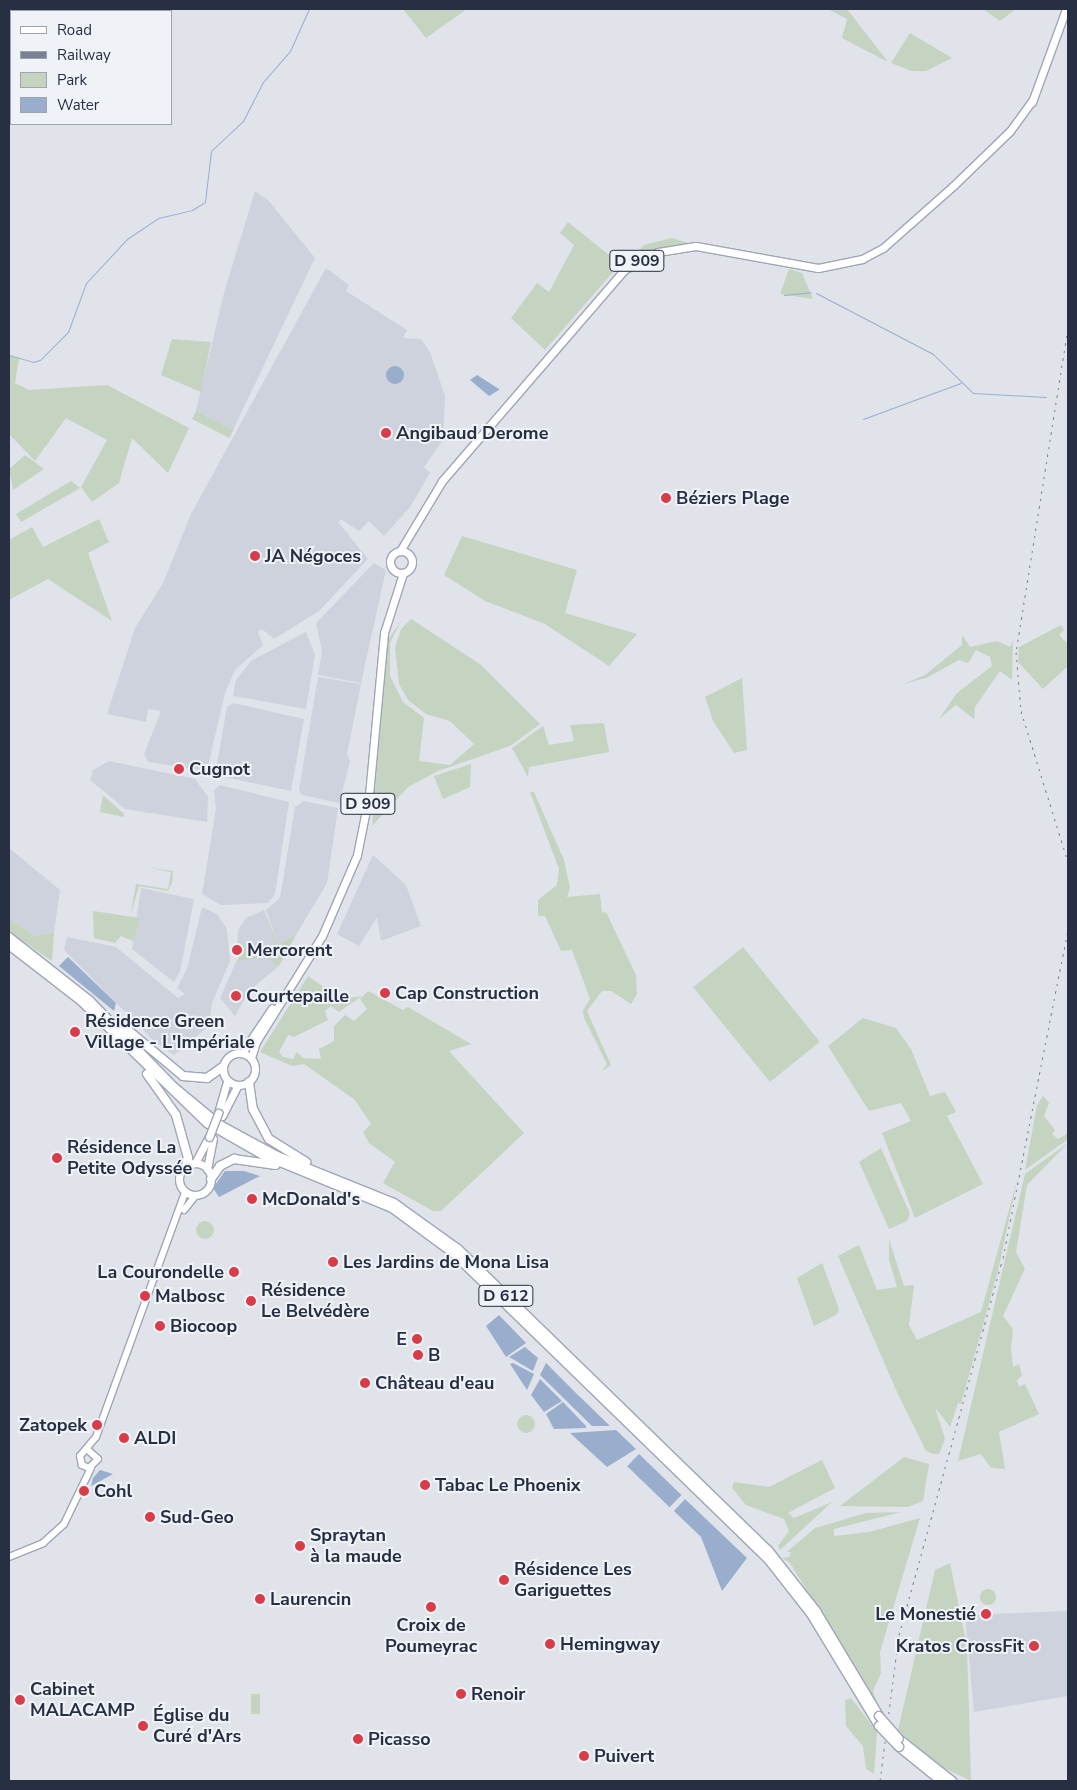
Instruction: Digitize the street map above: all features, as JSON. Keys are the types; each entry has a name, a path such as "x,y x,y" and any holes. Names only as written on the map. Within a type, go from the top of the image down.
{"highway":[{"name":"D 612","path":"9,937 52,972 207,1116 262,1149 413,1214 504,1294 768,1550 812,1606 879,1716 899,1743 952,1781"},
{"name":"D 612","path":"9,945 52,972 184,1104 232,1139 383,1204 452,1252 754,1544 811,1614 879,1726 941,1781"},
{"path":"52,972 171,1070 201,1079 222,1067"},
{"path":"119,1039 176,1115 188,1158 186,1166"},
{"path":"249,1082 256,1116 279,1148 420,1213 452,1238 504,1294"},
{"path":"211,1179 225,1163 246,1158 383,1204"}],"main road":[{"name":"D 909","path":"400,551 448,473 624,270 658,252 696,246 796,266 838,266 883,248 1010,132 1033,98 1066,9"},
{"name":"D 909","path":"409,554 415,526"},
{"path":"400,551 409,554 412,564 404,573 394,572 390,558 400,551"},
{"name":"D 909","path":"393,597 394,572"},
{"name":"D 909","path":"251,1058 286,993 338,907 365,828 384,633 393,597 404,573"},
{"name":"D 909","path":"242,1053 286,993"},
{"path":"196,1196 185,1192 179,1179 186,1166 195,1163 211,1138 220,1114 227,1080 222,1067 229,1056 242,1053 251,1058 255,1072 249,1082 238,1085 227,1080"},
{"path":"220,1114 238,1085"},
{"path":"9,1557 32,1549 58,1531 82,1484 88,1467 98,1461 96,1453 181,1218 196,1196 206,1191 211,1179 207,1169 211,1138"},
{"path":"195,1163 207,1169"},
{"path":"88,1467 80,1456 88,1450 185,1192"},
{"path":"88,1450 96,1453"}],"shaded area":[{"path":"255,191 268,200 315,258 233,430 196,411 224,293"},
{"path":"326,268 349,285 346,291 407,330 403,338 421,339 430,352 445,396 443,440 424,467 430,473 410,507 384,536 369,521 359,531 341,519 338,522 368,559 319,611 274,639 262,629 258,632 263,645 235,670 225,693 207,771 148,762 144,754 161,711 148,709 146,722 107,714 135,628 163,583 191,514"},
{"path":"374,563 386,570 361,683 318,675 322,651 316,623"},
{"path":"306,632 315,655 306,709 233,696 236,680 252,660"},
{"path":"318,677 361,684 347,754 350,762 339,803 302,795 299,790"},
{"path":"233,703 304,719 291,791 215,775 227,707"},
{"path":"109,761 195,779 208,797 207,822 125,809 90,780 93,770"},
{"path":"220,785 289,802 275,894 268,903 221,905 202,894 216,809 214,790"},
{"path":"304,801 338,808 327,883 296,935 278,944 266,910 280,898 295,807"},
{"path":"9,848 60,890 54,932 35,936 9,918"},
{"path":"373,855 406,885 421,926 381,941 377,917 359,946 337,934"},
{"path":"141,888 194,899 180,972 174,982 132,949"},
{"path":"202,907 217,914 227,929 230,961 212,1003 209,1026 174,1055 155,1042 64,950 67,937 116,947 178,998 185,994 177,988 187,969"},
{"path":"264,910 276,945 265,949 237,945 238,930 246,918"},
{"path":"264,957 279,966 249,991 235,1016 220,998 236,962"},
{"path":"1068,1611 1068,1696 974,1712 965,1615"}],"green space":[{"path":"403,9 467,9 426,38"},
{"path":"828,9 847,9 888,62 842,38 847,19"},
{"path":"983,9 1016,9 1000,21"},
{"path":"910,33 952,58 926,71 911,71 891,63"},
{"path":"568,222 620,264 545,350 511,318 537,283 549,292 574,245 560,233"},
{"path":"672,238 692,244 665,247 628,263 644,245"},
{"path":"789,269 802,273 813,299 780,294"},
{"path":"172,339 211,342 201,392 161,375"},
{"path":"9,355 19,358 15,383 29,390 107,385 189,428 168,473 132,438 119,483 92,502 81,487 107,440 66,418 35,461 9,434"},
{"path":"196,411 233,430 229,438 192,419"},
{"path":"25,455 44,469 13,490 9,469"},
{"path":"71,481 80,488 21,522 16,514"},
{"path":"99,519 109,542 88,553 112,621 48,579 9,600 9,540 32,527 43,547"},
{"path":"462,536 577,570 565,613 637,634 609,666 545,624 485,601 444,575"},
{"path":"411,619 480,664 540,724 510,746 438,771 408,787 372,826 387,641 401,621 390,643 390,676 403,702 424,718 419,761 450,765 474,744 450,721 426,714 408,700 399,684 395,648 401,629"},
{"path":"1061,625 1064,630 1059,635 1068,644 1068,666 1043,689 1018,662 1019,647"},
{"path":"962,635 970,647 997,641 1010,647 1013,641 1012,680 1000,671 975,707 974,719 956,705 939,719 957,693 992,666 990,657 976,650 968,663 959,660 926,678 903,684 925,675 962,645"},
{"path":"742,678 747,750 734,753 713,721 705,697"},
{"path":"604,723 609,752 529,767 528,777 512,748 543,726 549,745 574,741 570,725"},
{"path":"471,764 470,787 443,799 434,776"},
{"path":"530,792 534,792 564,860 570,888 567,897 600,894 602,913 606,912 636,975 637,994 631,1004 611,991 602,991 587,1011 611,1065 602,1071 607,1064 584,1018 583,1010 590,999 572,950 561,951 545,916 538,916 538,900 557,885 559,869"},
{"path":"103,795 124,814 124,817 100,812"},
{"path":"149,868 173,871 172,883 168,891 139,886 130,917 136,884 168,889 171,872"},
{"path":"264,910 278,944 296,935 279,966 264,957 236,962 242,953 237,945 265,949 276,945"},
{"path":"93,911 140,918 133,941 121,936 115,943 94,938"},
{"path":"9,918 35,936 54,932 52,961 9,932"},
{"path":"743,947 820,1042 770,1082 693,987"},
{"path":"308,976 341,999 362,996 339,1012 331,1006 325,1011 328,1020 294,1037 288,1035 279,1052 283,1057 293,1059 297,1052 303,1058 321,1059 319,1049 334,1041 334,1026 345,1015 354,1021 367,1009 360,999 368,991 403,1010 408,1007 471,1044 449,1051 524,1133 441,1211 433,1211 383,1183 395,1162 369,1143 363,1132 371,1124 355,1100 304,1064 292,1066 260,1052"},
{"path":"863,1018 896,1028 911,1049 930,1096 945,1092 956,1112 947,1116 983,1184 915,1218 882,1133 911,1121 901,1103 869,1111 828,1046"},
{"path":"1043,1096 1049,1103 1044,1116 1055,1130 1052,1134 1058,1139 1068,1133 1068,1139 1025,1170 1037,1105"},
{"path":"1068,1143 1027,1185 1016,1252 1025,1269 1003,1316 1013,1329 1011,1349 1013,1367 1019,1364 1022,1376 1017,1380 1019,1387 1025,1384 1039,1414 999,1432 1005,1469 991,1468 981,1454 958,1461 1025,1174"},
{"path":"881,1148 910,1214 907,1221 889,1229 859,1162"},
{"path":"1018,1177 998,1271 961,1404 958,1403 950,1427 935,1407 945,1439 939,1454 933,1454 926,1451 896,1390 838,1256 859,1245 877,1290 897,1287 889,1260 889,1239 904,1286 914,1285 909,1325 917,1340 981,1312"},
{"path":"205,1221 211,1224 214,1230 211,1236 205,1239 199,1236 196,1230 199,1224"},
{"path":"822,1263 839,1309 836,1315 814,1326 797,1278"},
{"path":"522,1415 530,1415 535,1420 533,1431 522,1433 517,1428 517,1420"},
{"path":"904,1457 929,1464 923,1501 908,1507 840,1506"},
{"path":"822,1460 835,1488 788,1513 794,1518 832,1502 780,1550 778,1546 789,1531 784,1519 746,1505 732,1488 734,1482 769,1487"},
{"path":"901,1512 834,1529 834,1536 869,1532 920,1518 880,1652 881,1673 873,1691 878,1706 790,1563 782,1558 789,1557 791,1552 787,1552 815,1528 866,1513"},
{"path":"950,1563 967,1646 971,1781 938,1765 898,1730 935,1570"},
{"path":"988,1589 996,1597 988,1605 980,1597"},
{"path":"251,1694 260,1694 260,1714 251,1714"},
{"path":"851,1698 877,1732 874,1774 866,1769 863,1746 846,1726 845,1700"}],"water":[{"path":"395,366 401,369 404,375 401,381 395,384 389,381 386,375 389,369"},
{"path":"477,375 499,390 489,396 470,380"},
{"path":"68,957 116,1003 114,1011 59,966"},
{"path":"225,1171 244,1171 260,1176 219,1197 213,1188"},
{"path":"499,1315 526,1343 506,1357 486,1326"},
{"path":"525,1347 538,1358 533,1371 509,1357"},
{"path":"513,1363 534,1374 527,1390 510,1364"},
{"path":"546,1363 610,1426 592,1426 540,1375"},
{"path":"540,1379 562,1401 544,1412 531,1395"},
{"path":"563,1402 586,1428 554,1429 546,1414"},
{"path":"616,1430 636,1449 607,1467 570,1433"},
{"path":"639,1454 681,1495 670,1507 627,1466"},
{"path":"100,1470 113,1474 91,1486 93,1478"},
{"path":"685,1499 747,1558 722,1591 701,1537 674,1511"}],"waterway":[{"path":"9,355 33,362 40,360 68,332 86,283 127,239 158,218 192,210 205,202 211,151 243,121 263,82 290,51 309,9"},
{"path":"784,295 811,292"},
{"path":"816,293 933,354 973,393 1046,397"},
{"path":"863,419 961,383"}],"railway":[{"path":"1068,328 1016,652 1021,711 1068,862"},
{"path":"880,1781 899,1635 1003,1258 1068,930"}],"place":[{"name":"Angibaud Derome","path":"386,433"},
{"name":"Béziers Plage","path":"666,498"},
{"name":"JA Négoces","path":"255,556"},
{"name":"Cugnot","path":"179,769"},
{"name":"Mercorent","path":"237,950"},
{"name":"Cap Construction","path":"385,993"},
{"name":"Courtepaille","path":"236,996"},
{"name":"Résidence Green Village - L'Impériale","path":"75,1032"},
{"name":"Résidence La Petite Odyssée","path":"57,1158"},
{"name":"McDonald's","path":"252,1199"},
{"name":"Les Jardins de Mona Lisa","path":"333,1262"},
{"name":"La Courondelle","path":"234,1272"},
{"name":"Malbosc","path":"145,1296"},
{"name":"Résidence Le Belvédère","path":"251,1301"},
{"name":"Biocoop","path":"160,1326"},
{"name":"E","path":"417,1339"},
{"name":"B","path":"418,1355"},
{"name":"Château d'eau","path":"365,1383"},
{"name":"Zatopek","path":"97,1425"},
{"name":"ALDI","path":"124,1438"},
{"name":"Tabac Le Phoenix","path":"425,1485"},
{"name":"Cohl","path":"84,1491"},
{"name":"Sud-Geo","path":"150,1517"},
{"name":"Spraytan à la maude","path":"300,1546"},
{"name":"Résidence Les Gariguettes","path":"504,1580"},
{"name":"Laurencin","path":"260,1599"},
{"name":"Croix de Poumeyrac","path":"431,1607"},
{"name":"Le Monestié","path":"986,1614"},
{"name":"Hemingway","path":"550,1644"},
{"name":"Kratos CrossFit","path":"1034,1646"},
{"name":"Renoir","path":"461,1694"},
{"name":"Cabinet MALACAMP","path":"20,1700"},
{"name":"Église du Curé d'Ars","path":"143,1726"},
{"name":"Picasso","path":"358,1739"},
{"name":"Puivert","path":"584,1756"}]}
